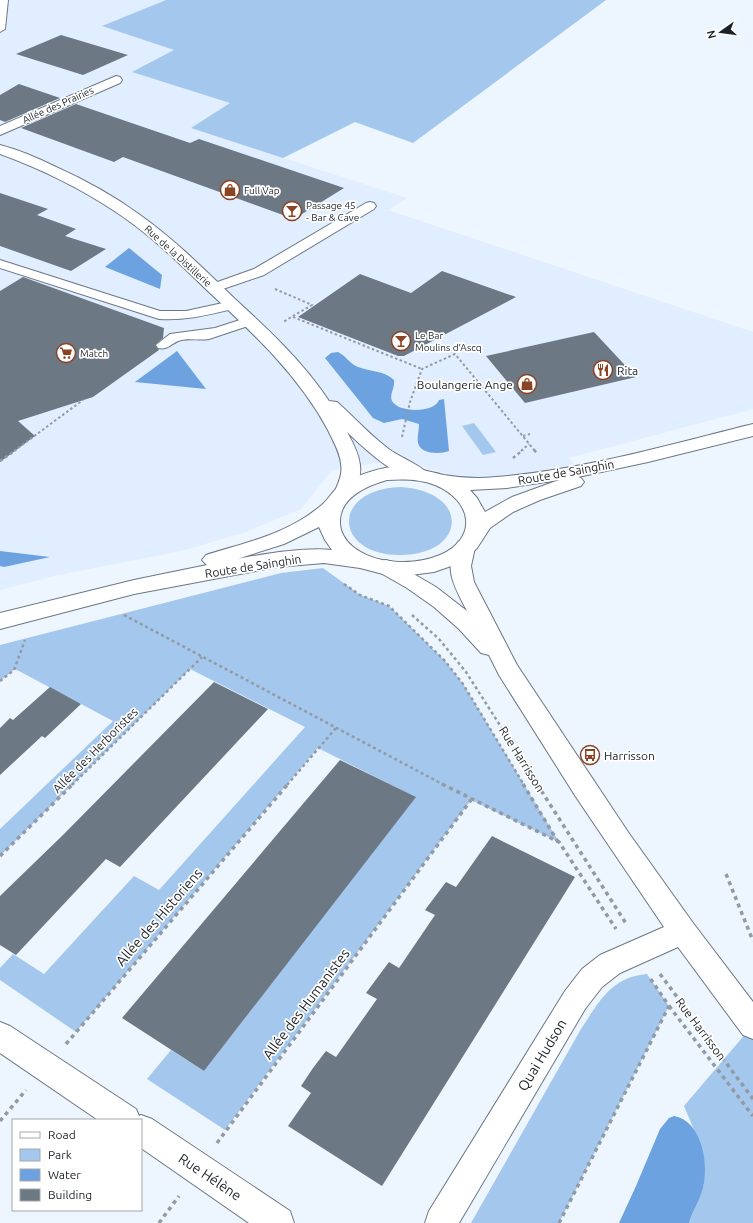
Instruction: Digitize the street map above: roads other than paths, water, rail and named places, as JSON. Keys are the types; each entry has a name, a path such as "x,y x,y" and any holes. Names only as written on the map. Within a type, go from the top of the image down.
{"street":[{"name":"Allée des Prairies","path":"0,131 116,80"},
{"name":"Rue de la Distillerie","path":"0,149 34,162 72,180 123,210 158,235 232,304 289,361 310,387 334,423 349,457 351,471 350,480 338,499"},
{"name":"Rue de la Distillerie","path":"310,387 384,455 396,464 419,475"},
{"name":"Route de Sainghin","path":"439,480 472,485 570,473 644,458 753,430"},
{"name":"Route de Sainghin","path":"470,541 482,524 505,508 644,458"},
{"path":"507,668 487,645 454,613 426,590 386,568 365,562 348,552 336,540 330,526 329,519 338,499 358,483 377,476 397,474 419,475 439,480 459,491 473,506 477,520 460,566 463,582 507,668 584,790 684,932 753,1024"},
{"name":"Route de Sainghin","path":"141,585 293,534 321,517 338,499"},
{"path":"386,568 409,569 431,566 450,558 470,541"},
{"name":"Route de Sainghin","path":"0,621 141,585 285,559 324,556 365,562"},
{"name":"Quai Hudson","path":"441,1223 575,1000 592,978 610,964 684,932"},
{"path":"0,1036 124,1119"},
{"name":"Rue Hélène","path":"142,1131 278,1223"}],"lane":[{"path":"0,29 4,0"},
{"path":"214,288 259,272 370,206"},
{"path":"0,264 159,315 173,317 187,316 232,304"},
{"path":"163,345 175,337 209,334 249,321"}],"water":[{"path":"129,248 162,275 160,289 105,267"},
{"path":"177,351 206,389 135,382"},
{"path":"338,352 355,366 386,374 394,380 391,398 396,405 401,408 416,410 424,409 436,404 439,400 444,399 449,451 432,453 423,450 418,443 419,424 402,419 384,423 373,418 325,358 331,353"},
{"path":"0,551 50,557 4,567 0,566"},
{"path":"674,1116 683,1119 691,1125 701,1143 705,1164 704,1183 689,1223 619,1223 660,1129 669,1118"}],"place":[{"name":"Full Vap","path":"230,190"},
{"name":"Passage 45 - Bar & Cave","path":"292,211"},
{"name":"Le Bar Moulins d'Ascq","path":"401,341"},
{"name":"Match","path":"66,353"},
{"name":"Rita","path":"603,370"},
{"name":"Boulangerie Ange","path":"527,384"},
{"name":"Harrisson","path":"590,755"}]}
